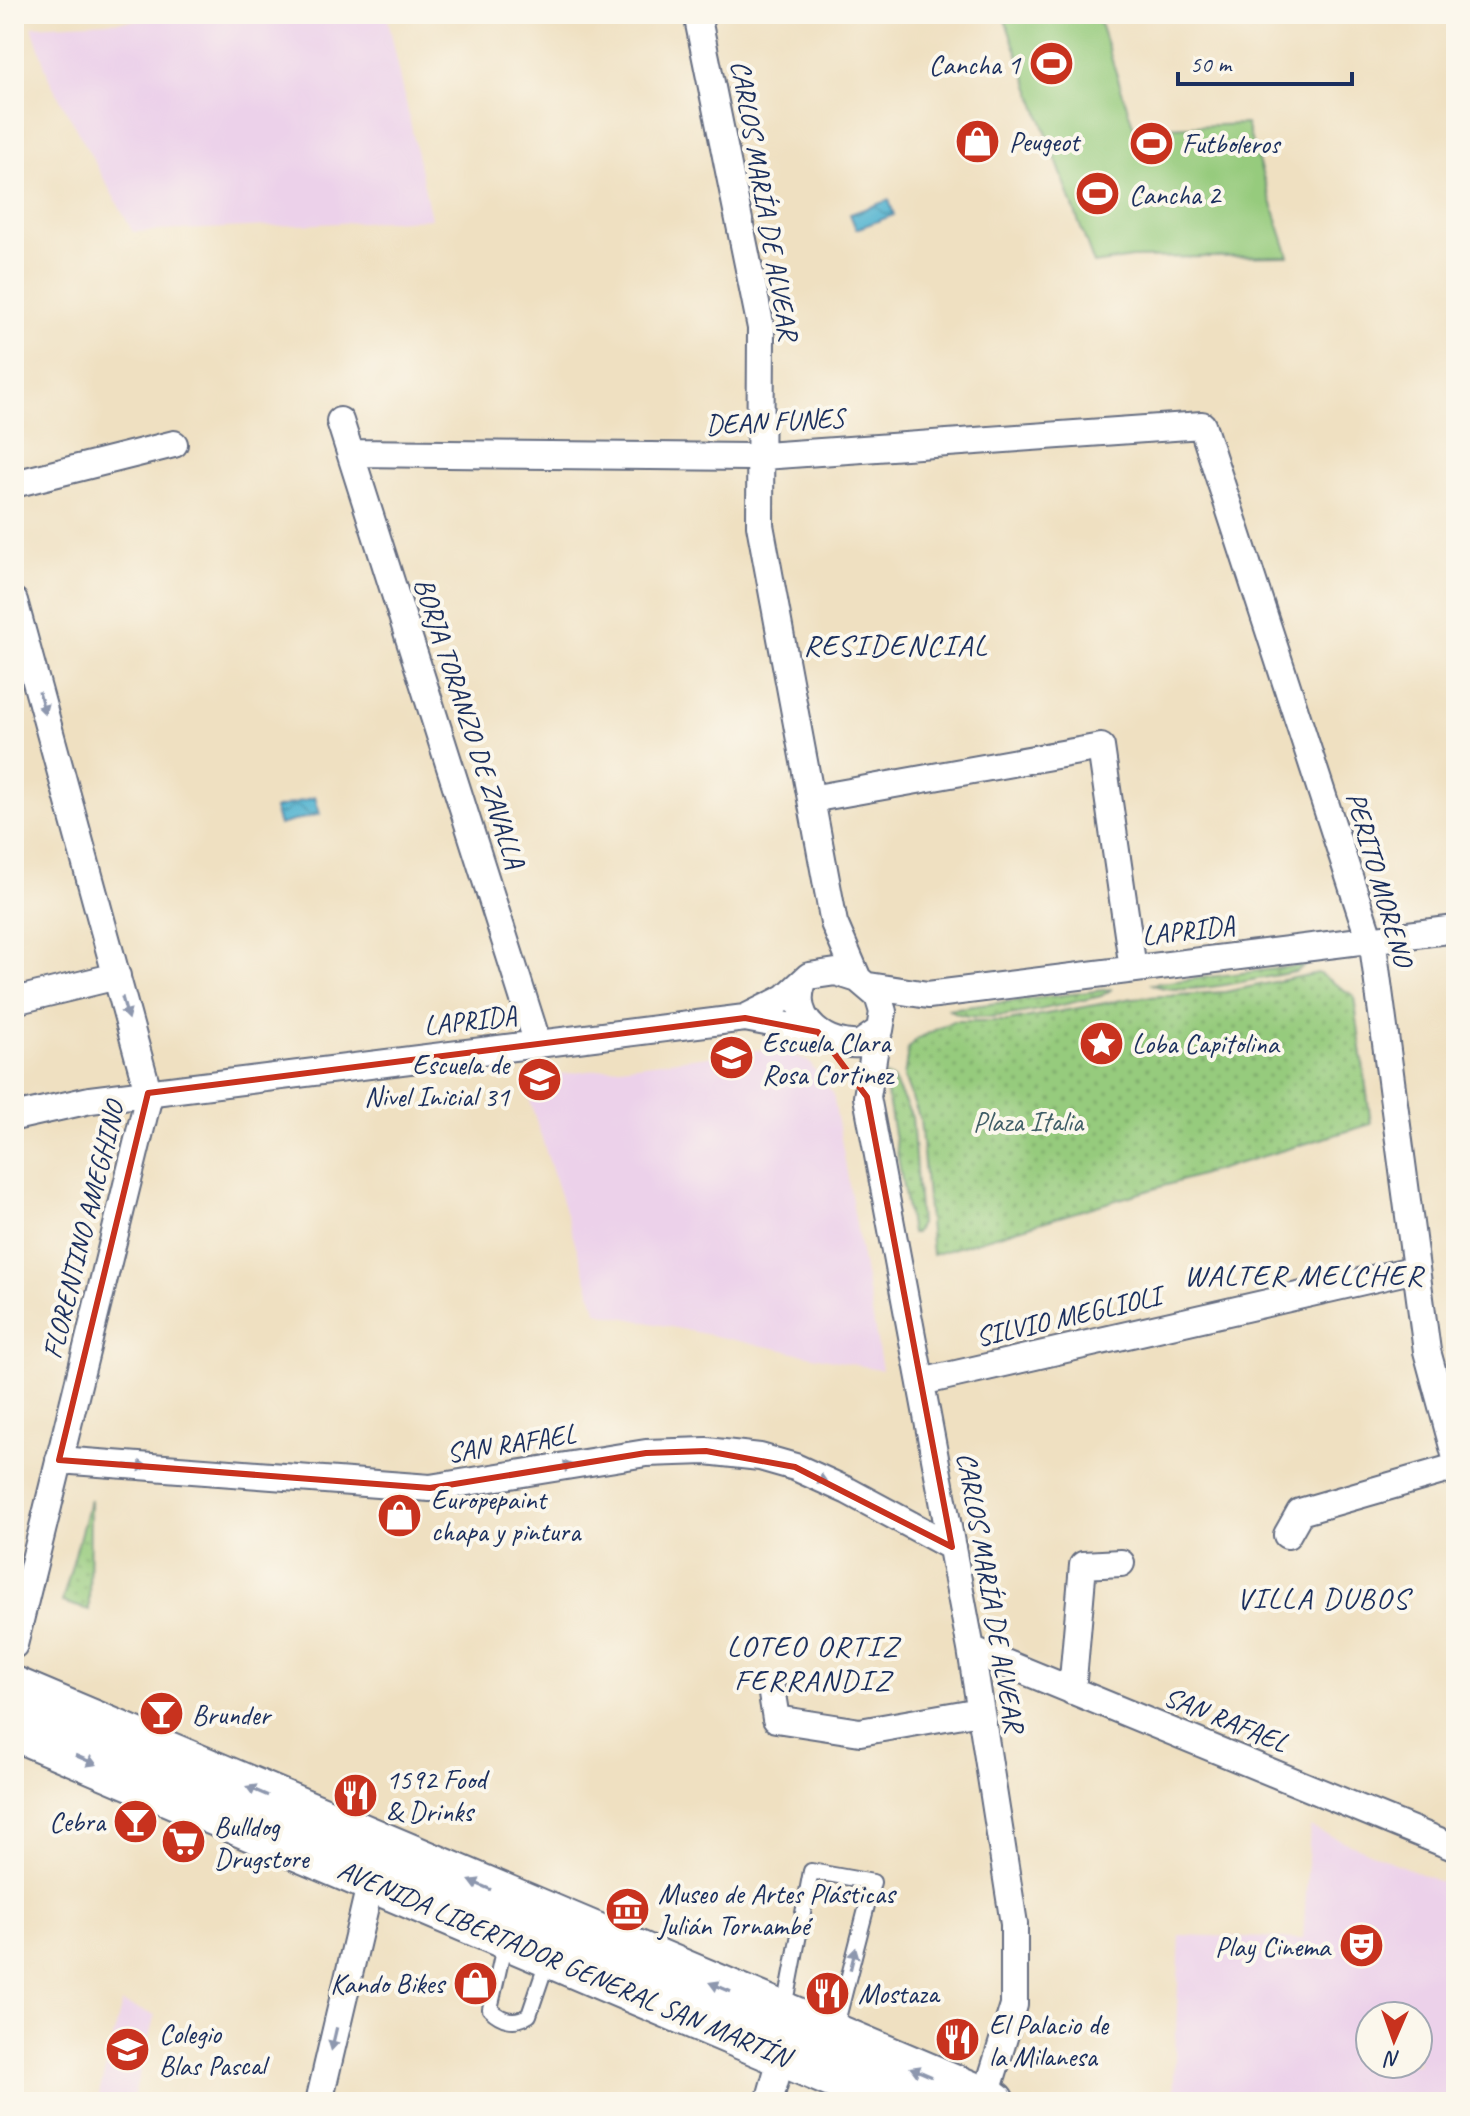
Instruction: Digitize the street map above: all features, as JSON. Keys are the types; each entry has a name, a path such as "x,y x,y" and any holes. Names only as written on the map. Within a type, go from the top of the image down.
{"main road":[{"name":"AVENIDA LIBERTADOR GENERAL SAN MARTÍN","path":"14,1688 376,1862 505,1938 549,1956 786,2028 834,2035 989,2100"},
{"name":"AVENIDA LIBERTADOR GENERAL SAN MARTÍN","path":"14,1729 376,1862 786,2028 893,2102"}],"street":[{"name":"CARLOS MARÍA DE ALVEAR","path":"697,14 761,328 760,525 834,919 842,947 863,982"},
{"name":"BORJA TORANZO DE ZAVALLA","path":"340,421 538,1044"},
{"name":"DEAN FUNES","path":"351,453 760,456 1202,425"},
{"name":"PERITO MORENO","path":"1202,425 1370,940 1427,1351 1456,1458"},
{"path":"14,484 174,444"},
{"name":"FLORENTINO AMEGHINO","path":"14,601 148,1093 14,1645"},
{"path":"811,799 1101,747 1133,969"},
{"name":"CARLOS MARÍA DE ALVEAR","path":"808,980 830,943 834,919"},
{"name":"LAPRIDA","path":"863,982 928,995 1456,929"},
{"path":"836,972 863,982 882,1003 880,1029 860,1044 841,1045 824,1036 803,1014 799,996 808,980 836,972"},
{"path":"14,1001 117,976"},
{"name":"LAPRIDA","path":"14,1117 90,1100 745,1018 773,1005 808,980"},
{"name":"LAPRIDA","path":"880,1029 928,995"},
{"name":"LAPRIDA","path":"745,1018 824,1036"},
{"name":"CARLOS MARÍA DE ALVEAR","path":"880,1029 867,1097 971,1649 1014,1924 1014,2005 989,2100"},
{"name":"CARLOS MARÍA DE ALVEAR","path":"824,1036 867,1097"},
{"name":"SILVIO MEGLIOLI","path":"921,1382 1416,1269"},
{"name":"SAN RAFAEL","path":"59,1460 430,1488 646,1453 718,1452 760,1457 795,1467 848,1491 952,1547"},
{"path":"1287,1535 1300,1512 1456,1467"},
{"path":"1072,1691 1083,1565 1121,1563"},
{"name":"SAN RAFAEL","path":"971,1649 1456,1848"},
{"path":"771,1688 776,1719 860,1732 980,1711"},
{"path":"319,2102 376,1862"},
{"path":"769,2102 786,2028"}],"lane":[{"path":"786,2028 811,1871 873,1882 834,2035"},
{"path":"505,1938 490,2009 497,2016 516,2020 529,2015 549,1956"}],"highlighted area":[{"path":"745,1018 818,1032 867,1097 952,1547 795,1467 706,1451 646,1453 430,1488 59,1460 148,1093"}],"shaded area":[{"path":"265,14 387,14 431,219 133,232 49,79 32,26"},
{"path":"766,1049 786,1052 809,1062 833,1094 882,1370 597,1312 523,1079"},
{"path":"1310,1827 1456,1889 1456,2102 1173,2102 1180,1935 1303,1939"},
{"name":"Colegio Blas Pascal","path":"122,2003 155,2015 132,2102 97,2102"}],"green space":[{"name":"Futboleros","path":"1003,14 1097,14 1134,128 1246,124 1289,256 1131,258 1094,264"},
{"path":"1306,965 1295,972 1201,988 1165,988 1152,984"},
{"name":"Plaza Italia","path":"1318,973 1354,996 1371,1124 932,1255 920,1119 904,1078 908,1049 917,1039 953,1021 1008,1021 1133,998 1225,992"},
{"path":"1112,989 1101,996 1000,1016 962,1015 949,1009"},
{"path":"884,1076 893,1079 912,1117 920,1224 915,1233 911,1233"},
{"path":"90,1499 89,1610 62,1602"}],"water":[{"path":"889,200 894,215 856,229 850,214"},
{"path":"315,797 320,814 279,825 274,809"}],"place":[{"name":"Cancha 1","path":"1051,64"},
{"name":"Peugeot","path":"978,141"},
{"name":"Futboleros","path":"1151,143"},
{"name":"Cancha 2","path":"1098,194"},
{"name":"Loba Capitolina","path":"1101,1043"},
{"name":"Escuela Clara Rosa Cortinez","path":"731,1058"},
{"name":"Escuela de Nivel Inicial 31","path":"540,1080"},
{"name":"Europepaint chapa y pintura","path":"400,1515"},
{"name":"Brunder","path":"161,1714"},
{"name":"1592 Food & Drinks","path":"355,1795"},
{"name":"Cebra","path":"136,1821"},
{"name":"Bulldog Drugstore","path":"183,1842"},
{"name":"Museo de Artes Plásticas Julián Tornambé","path":"627,1909"},
{"name":"Play Cinema","path":"1361,1946"},
{"name":"Kando Bikes","path":"475,1983"},
{"name":"Mostaza","path":"827,1993"},
{"name":"El Palacio de la Milanesa","path":"958,2040"},
{"name":"Colegio Blas Pascal","path":"128,2049"}],"district":[{"name":"RESIDENCIAL","path":"896,645"},
{"name":"WALTER MELCHER","path":"1304,1275"},
{"name":"VILLA DUBOS","path":"1323,1598"},
{"name":"LOTEO ORTIZ FERRANDIZ","path":"813,1663"}]}
